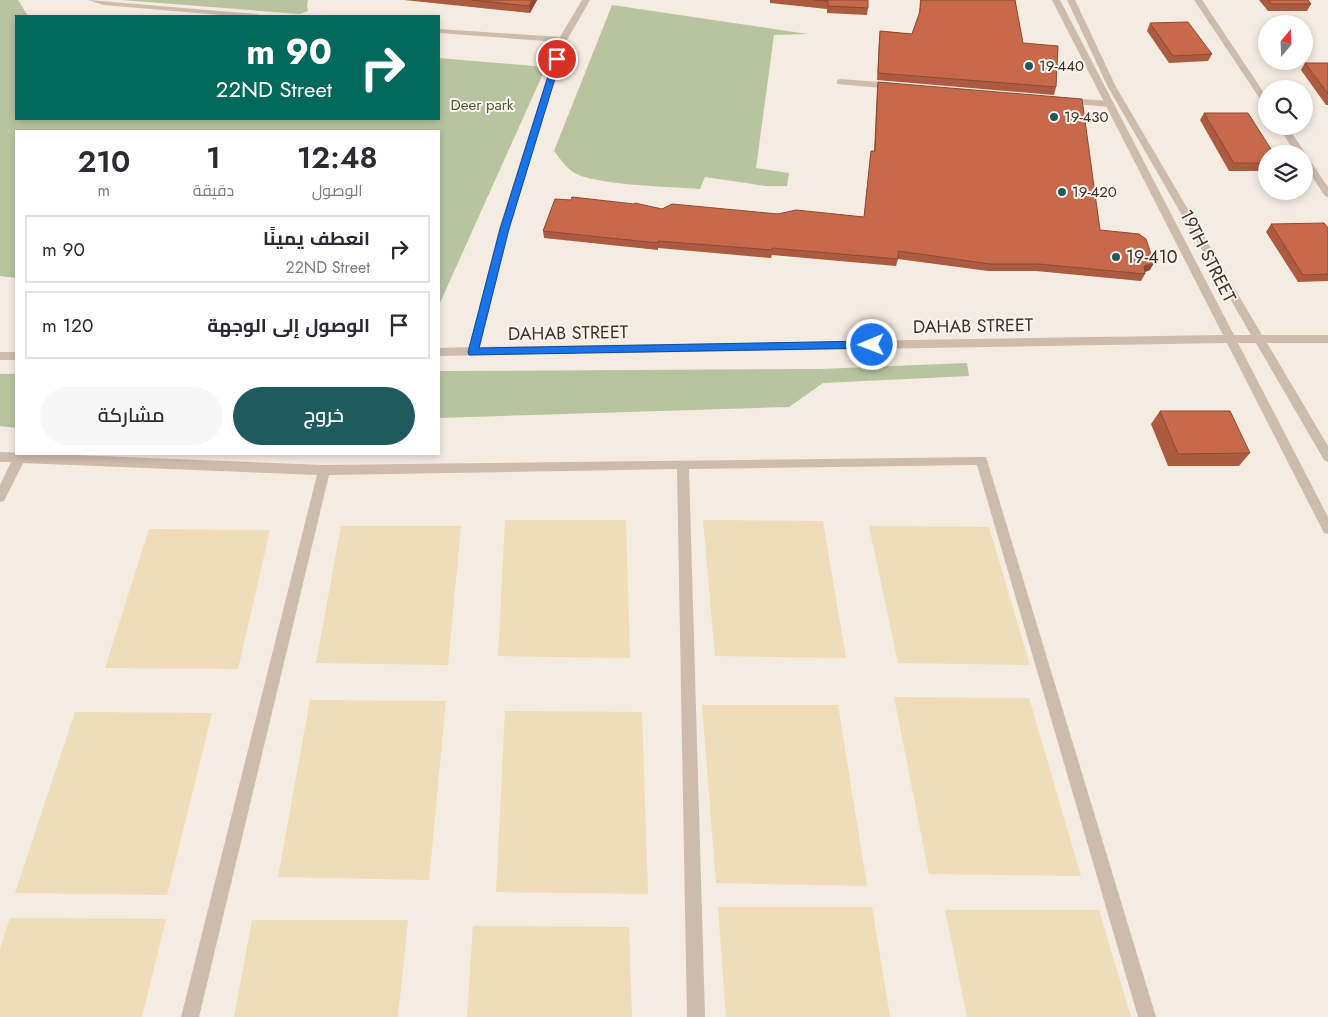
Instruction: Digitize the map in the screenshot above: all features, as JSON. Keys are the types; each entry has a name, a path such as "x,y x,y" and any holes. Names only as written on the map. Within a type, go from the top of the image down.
{"street":[{"path":"92,0 104,3 245,15"},
{"path":"473,352 504,229 563,40 586,0"},
{"name":"19TH STREET","path":"1056,0 1328,529"},
{"name":"19TH STREET","path":"1071,0 1112,87 1328,457"},
{"path":"1198,0 1258,90"},
{"path":"440,31 563,40"},
{"path":"840,82 907,87"},
{"path":"1061,100 1110,104"},
{"path":"1313,172 1328,194"},
{"name":"DAHAB STREET","path":"440,352 1328,339"},
{"path":"0,356 15,356"},
{"path":"0,457 324,470 982,460 1147,1017"},
{"path":"0,497 20,457"},
{"path":"683,465 696,1017"},
{"path":"190,1017 324,470"}],"green space":[{"name":"Deer park","path":"0,0 18,0 27,15 15,15 15,120 440,120 440,58 546,67 440,303 440,130 15,130 15,278 0,276"},
{"path":"122,0 308,0 308,11 300,14"},
{"path":"612,5 808,34 774,35 756,168 789,173 787,186 765,186 705,177 700,189 633,185 597,180 573,172 568,168 554,151"},
{"path":"967,363 969,376 823,383 789,407 440,418 440,371 820,369"},
{"path":"0,374 15,374 15,428 0,426"}],"sand":[{"path":"505,520 626,520 630,658 498,656"},
{"path":"703,520 823,521 846,658 715,656"},
{"path":"341,526 461,526 448,665 316,663"},
{"path":"869,526 989,527 1030,665 898,663"},
{"path":"149,529 270,530 238,669 105,668"},
{"path":"894,697 1029,698 1081,876 929,874"},
{"path":"310,700 446,701 429,880 278,877"},
{"path":"702,705 838,705 867,886 716,883"},
{"path":"505,711 642,712 648,894 496,892"},
{"path":"75,712 212,713 167,895 15,893"},
{"path":"718,907 872,907 890,1017 726,1017"},
{"path":"945,910 1099,910 1131,1017 967,1017"},
{"path":"10,918 166,919 142,1017 0,1017 0,949"},
{"path":"252,920 408,920 398,1017 234,1017"},
{"path":"473,926 629,927 632,1017 467,1017"}],"building":[{"path":"472,0 532,0 529,6"},
{"path":"814,0 868,0 868,8 828,6 828,1"},
{"path":"921,0 1015,0 1023,43 1058,46 1056,87 878,73 880,31 912,34 920,11"},
{"path":"1268,0 1308,0 1311,4 1271,4"},
{"path":"1188,22 1212,54 1173,56 1150,23"},
{"path":"1313,63 1328,63 1328,94 1310,70 1313,70"},
{"path":"878,82 1082,99 1100,230 1139,234 1146,239 1154,263 1144,266 1145,274 1039,264 990,264 898,251 898,259 772,248 772,250 658,241 658,243 543,231 555,199 571,200 572,197 635,203 662,209 672,204 778,214 796,210 864,217 871,151 875,151"},
{"path":"1204,113 1248,113 1258,129 1258,135 1262,135 1268,145 1258,145 1258,163 1234,163"},
{"path":"1324,223 1328,228 1328,274 1303,275 1271,224"},
{"path":"1160,411 1230,411 1250,453 1178,454"}],"place":[{"name":"19-440","path":"1029,66"},
{"name":"19-430","path":"1054,117"},
{"name":"19-420","path":"1062,192"},
{"name":"19-410","path":"1116,257"}],"route":[{"path":"557,59 504,229 473,352 872,345"}]}
